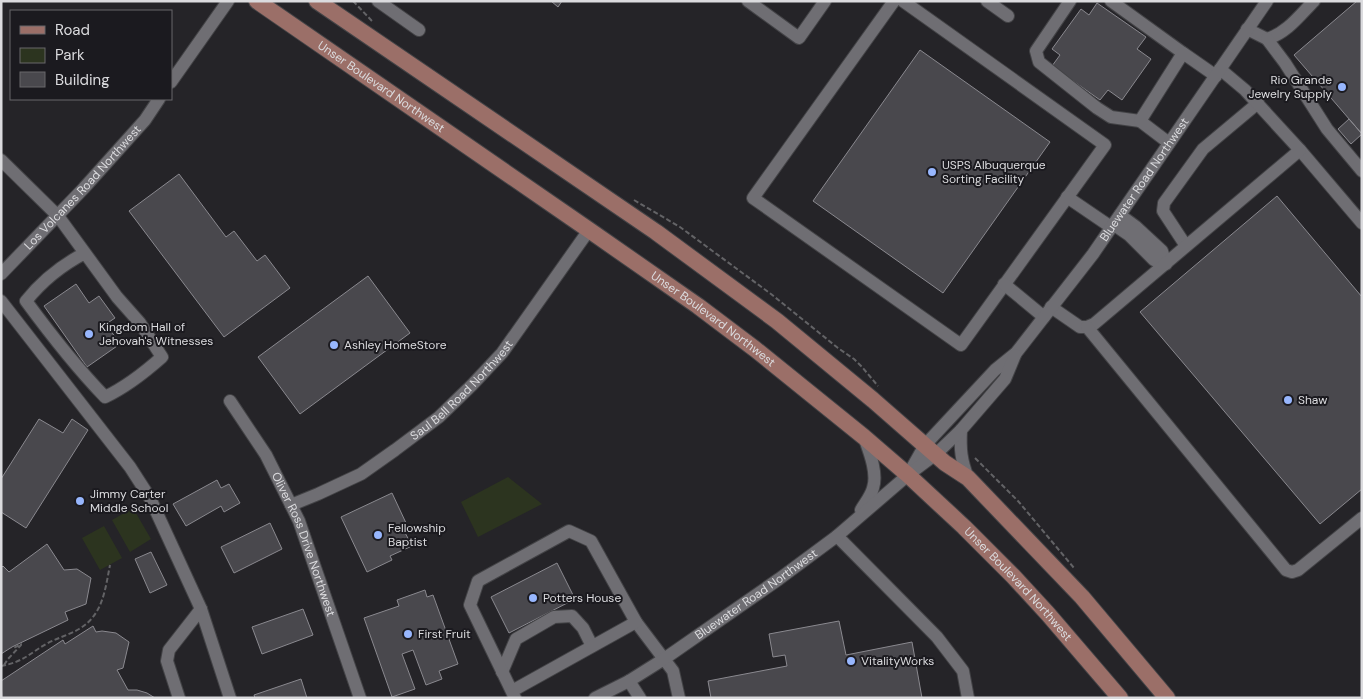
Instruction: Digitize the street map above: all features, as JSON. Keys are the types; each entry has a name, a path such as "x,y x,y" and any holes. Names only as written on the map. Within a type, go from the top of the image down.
{"main road":[{"name":"Unser Boulevard Northwest","path":"257,1 698,306 755,349 864,437 964,527 1013,576 1120,698"},
{"path":"317,1 656,232 777,321 874,400 945,462 968,478 1082,597 1166,698"}],"street":[{"path":"172,81 228,1"},
{"path":"378,1 418,30"},
{"path":"748,1 799,38 825,1"},
{"path":"894,1 753,198 961,345 1105,145 903,1"},
{"path":"987,1 1008,16"},
{"path":"1070,1 1036,51 1039,62 1111,117 1140,121 1169,143"},
{"path":"1111,1 1183,53 1218,72 1245,90 1300,150 1362,223"},
{"name":"Bluewater Road Northwest","path":"595,698 630,681 664,659 778,579 837,536 908,475 995,370 1016,353 1093,254 1267,1"},
{"path":"1267,39 1275,37 1287,28 1314,1"},
{"path":"1248,29 1267,39 1285,63 1327,129 1362,171"},
{"path":"1140,121 1183,53"},
{"name":"Los Volcanes Road Northwest","path":"1,274 58,216 145,120 159,100"},
{"path":"1186,246 1163,211 1164,203 1203,149 1258,104"},
{"path":"1004,284 1048,312 1080,327 1087,328 1166,264 1300,150"},
{"path":"1,160 58,216 116,297 140,323 162,357 120,390 104,397 47,330 26,301 34,291 66,263 84,253"},
{"path":"1067,197 1115,222 1135,226 1162,251 1166,264"},
{"name":"Saul Bell Road Northwest","path":"291,505 361,474 439,417 502,353 589,230"},
{"path":"1,301 130,466 150,498 201,609 230,698"},
{"path":"1087,328 1286,570 1292,572 1298,570 1362,518"},
{"name":"Bluewater Road Northwest","path":"930,449 960,430 1005,379 1016,353"},
{"name":"Oliver Ross Drive Northwest","path":"230,401 266,456 302,530 360,698"},
{"path":"960,430 962,462 968,478"},
{"path":"857,518 874,487 874,471 864,437"},
{"path":"636,622 592,646 514,694 470,605 478,580 569,531 591,540 636,622 673,671 679,698"},
{"path":"837,536 937,638 963,671 968,698"},
{"path":"179,698 167,662 169,650 201,609"},
{"path":"502,672 516,639 554,617 572,616 583,628 592,646"},
{"path":"630,681 640,698"}],"path":[{"path":"3,666 17,662 45,644 78,629 93,617 102,603 110,564"},
{"path":"3,666 22,645 12,649"}],"green space":[{"path":"508,477 542,504 478,537 461,502"},
{"path":"133,508 151,539 130,552 112,520"},
{"path":"104,526 122,558 100,570 82,538"}],"building":[{"path":"551,1 562,1 558,7"},
{"name":"Rio Grande Jewelry Supply","path":"1357,1 1362,1 1362,134 1294,55"},
{"path":"1097,3 1146,37 1137,49 1151,59 1122,100 1108,90 1100,100 1052,66 1060,55 1052,49 1081,9 1089,15"},
{"name":"USPS Albuquerque Sorting Facility","path":"920,50 1050,142 943,293 813,201"},
{"path":"1349,119 1362,134 1351,144 1338,129"},
{"path":"179,174 226,237 234,231 257,261 265,255 290,288 224,337 129,211"},
{"name":"Shaw","path":"1277,196 1362,297 1362,489 1320,524 1140,312"},
{"name":"Ashley HomeStore","path":"368,276 410,333 300,414 258,357"},
{"name":"Kingdom Hall of Jehovah's Witnesses","path":"76,284 89,303 99,296 115,318 106,324 120,344 87,367 44,306"},
{"path":"39,419 63,433 72,419 88,430 26,528 1,512 1,479"},
{"path":"217,480 221,488 229,484 240,503 224,512 221,506 186,526 173,504"},
{"name":"Fellowship Baptist","path":"392,493 406,523 401,525 412,546 390,556 392,560 367,572 341,517"},
{"path":"270,523 282,549 234,573 221,547"},
{"path":"47,544 64,570 77,569 91,578 86,604 65,612 68,620 1,654 1,568 3,566 9,572"},
{"path":"151,552 167,585 150,593 135,559"},
{"name":"Potters House","path":"557,563 575,599 509,633 491,597"},
{"name":"First Fruit","path":"425,590 427,597 433,595 458,664 439,671 442,679 426,685 413,650 402,654 415,689 392,697 364,618 399,606 397,600"},
{"path":"303,609 313,635 262,654 252,627"},
{"name":"VitalityWorks","path":"839,621 846,655 912,642 922,698 711,698 708,681 787,666 785,655 773,657 769,634"},
{"path":"93,626 96,632 116,633 129,642 123,668 117,670 128,690 137,690 155,698 2,698 1,681 63,640 65,644"},
{"path":"301,679 307,698 255,698 254,695"}],"place":[{"name":"Rio Grande Jewelry Supply","path":"1342,87"},
{"name":"USPS Albuquerque Sorting Facility","path":"932,172"},
{"name":"Kingdom Hall of Jehovah's Witnesses","path":"89,334"},
{"name":"Ashley HomeStore","path":"334,345"},
{"name":"Shaw","path":"1288,400"},
{"name":"Jimmy Carter Middle School","path":"80,501"},
{"name":"Fellowship Baptist","path":"378,535"},
{"name":"Potters House","path":"533,598"},
{"name":"First Fruit","path":"408,634"},
{"name":"VitalityWorks","path":"851,661"}]}
